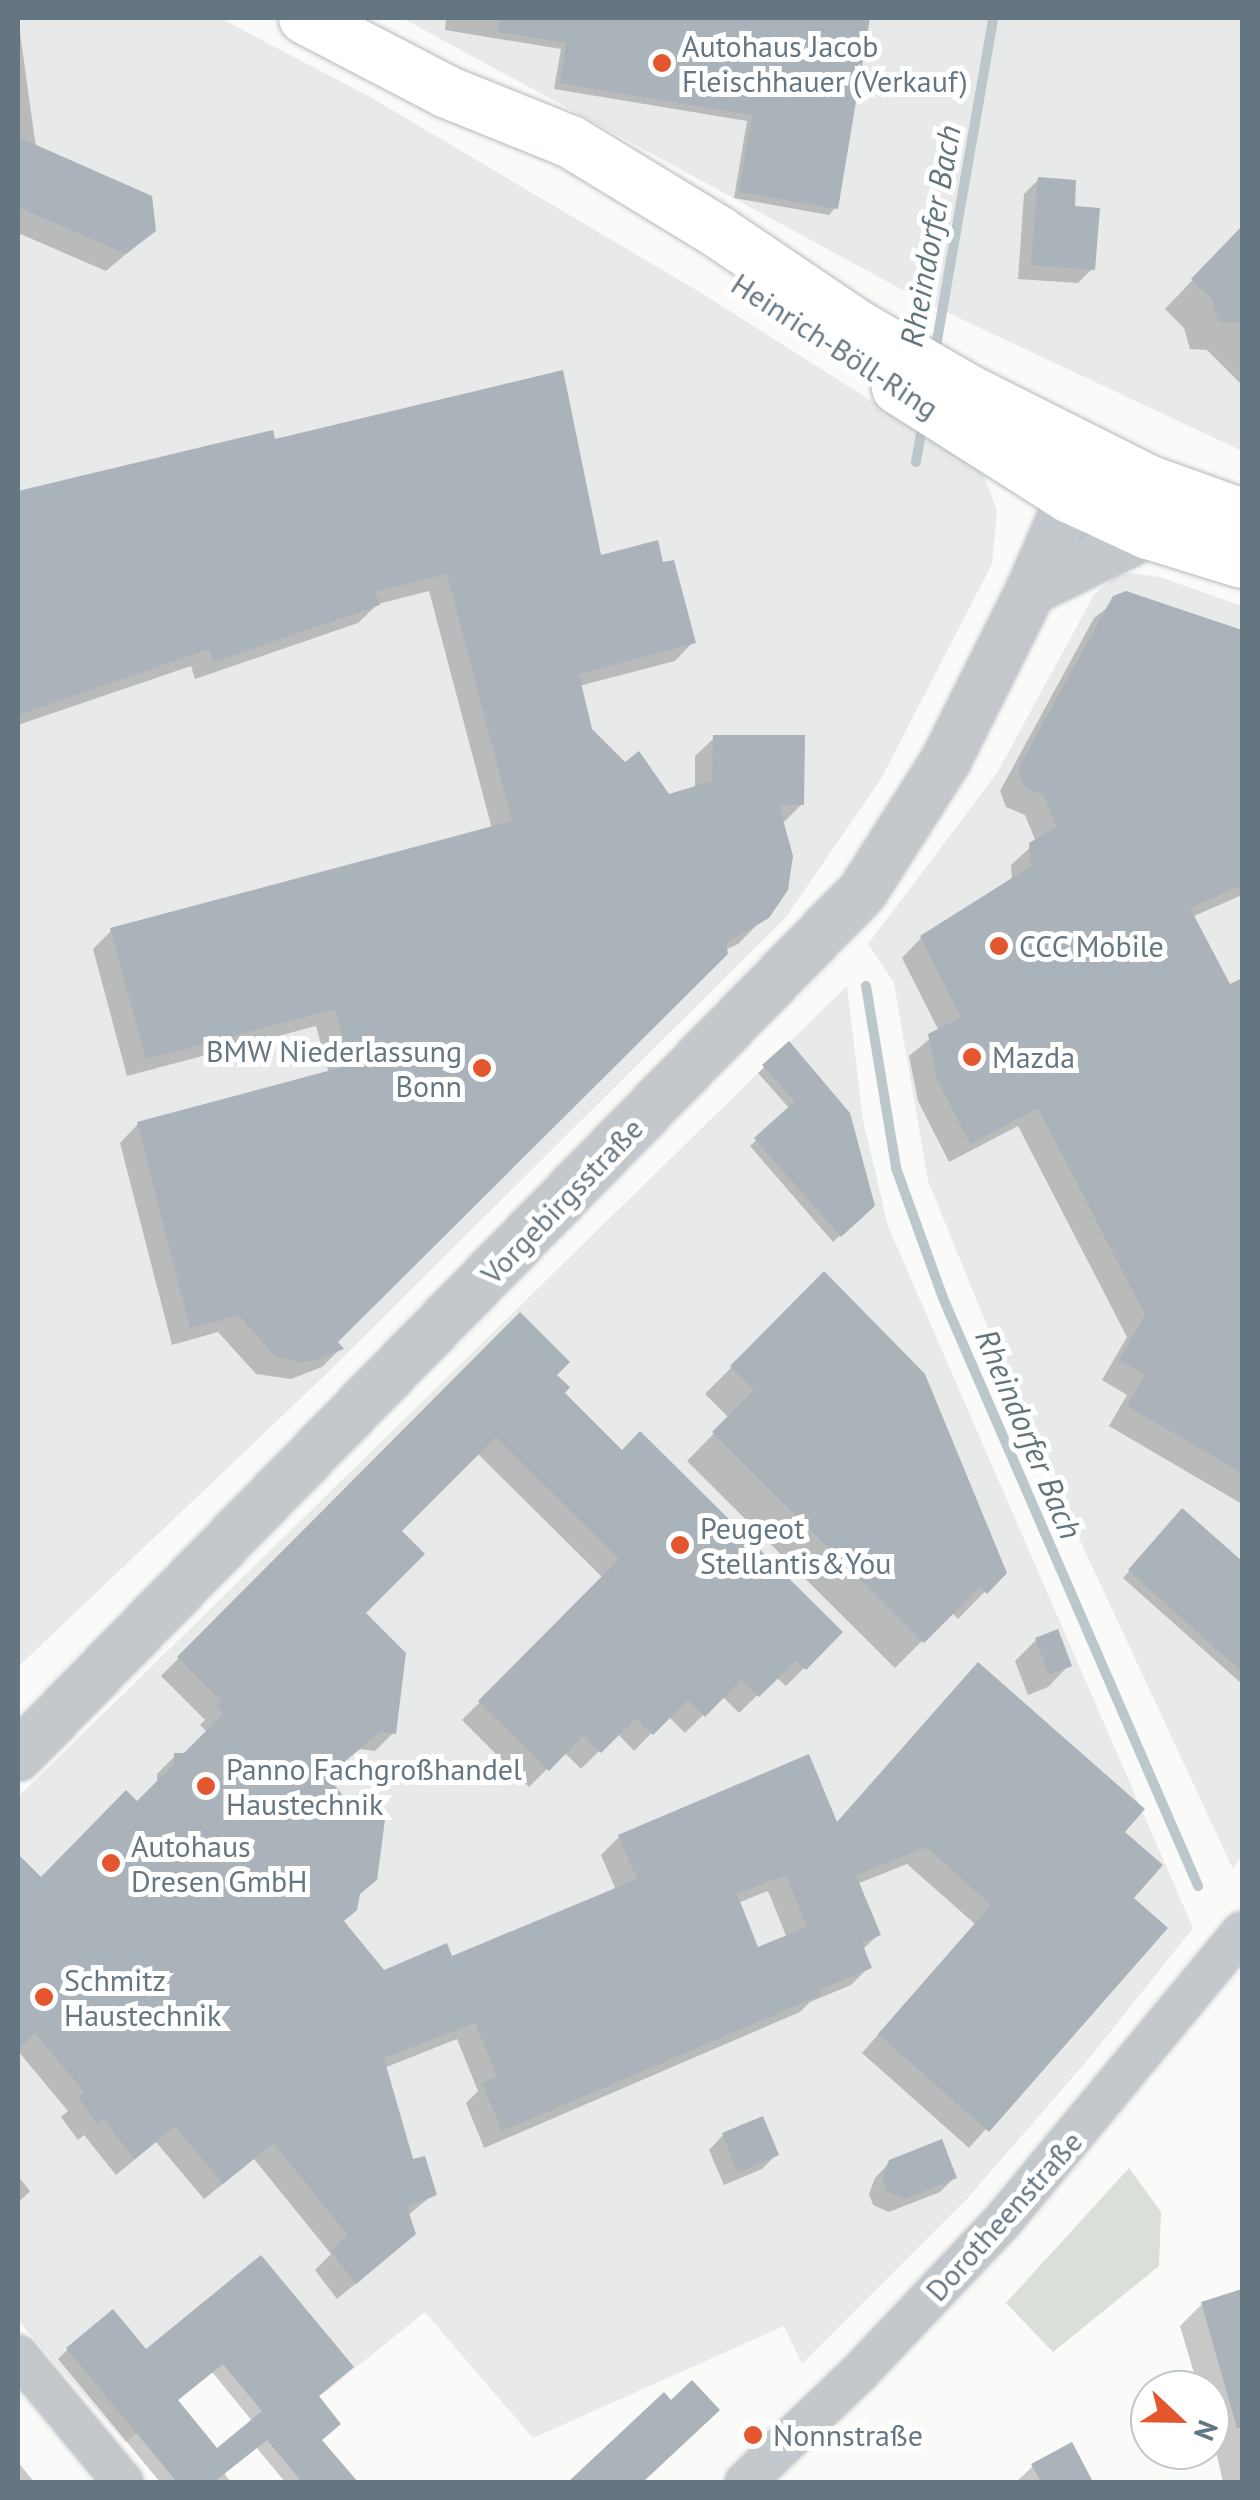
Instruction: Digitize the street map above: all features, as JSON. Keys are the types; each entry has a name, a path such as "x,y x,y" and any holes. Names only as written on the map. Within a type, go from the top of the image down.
{"main road":[{"name":"Heinrich-Böll-Ring","path":"305,18 447,92 570,142 718,231 855,343 1081,475 1148,533 1242,562"},
{"name":"Heinrich-Böll-Ring","path":"1081,475 1150,482 1242,514"}],"street":[{"name":"Vorgebirgsstraße","path":"18,1756 853,902 940,772 1031,590 1081,475"},
{"path":"1031,590 1148,533"},
{"name":"Dorotheenstraße","path":"745,2482 858,2374 1001,2222 1242,1932"},
{"path":"18,2356 123,2482"}],"shaded area":[{"path":"18,18 220,18 370,97 703,294 982,471 997,511 992,564 881,779 786,917 318,1382 18,1667"},
{"path":"402,18 1242,18 1242,451 923,301"},
{"path":"1131,573 1160,577 1242,606 1242,1855 1233,1869 1036,1446 928,1181 894,983 868,944 997,773 1095,593 1117,576"},
{"path":"847,986 863,1120 888,1226 1193,1928 1091,2056 966,2200 802,2364 784,2326 533,2438 425,2312 278,2430 223,2364 125,2443 18,2320 18,1797"},
{"path":"1129,2168 1161,2212 1159,2266 1053,2352 1006,2303"}],"building":[{"path":"500,18 870,18 838,209 739,192 752,115 560,83 566,43 498,32"},
{"path":"18,137 152,196 156,231 126,254 18,207"},
{"path":"1038,177 1076,180 1075,206 1100,208 1095,270 1031,265"},
{"path":"1242,226 1242,323 1218,321 1212,299 1191,279"},
{"path":"563,370 601,555 658,540 663,562 674,560 696,643 579,674 592,729 625,762 639,751 669,794 712,781 713,735 805,735 804,805 779,805 793,856 788,890 769,918 726,943 728,954 338,1342 344,1349 312,1361 275,1356 238,1315 190,1328 137,1122 350,1065 335,1009 146,1059 110,928 512,821 447,574 375,592 380,605 214,662 209,649 18,715 18,491 273,430 275,439"},
{"path":"1126,591 1242,630 1242,885 1190,908 1230,984 1242,978 1242,1473 1127,1406 1145,1375 1119,1360 1145,1315 1038,1108 970,1144 937,1080 928,1034 961,1017 920,936 1031,866 1029,843 1057,827 1044,796 1025,787 1018,769 1113,596"},
{"path":"789,1041 850,1113 875,1206 841,1237 754,1138 795,1101 762,1065"},
{"path":"824,1271 925,1374 1007,1573 987,1594 980,1587 924,1643 712,1432 754,1390 730,1366"},
{"path":"520,1312 570,1362 557,1375 570,1387 565,1393 622,1450 640,1431 843,1632 806,1670 796,1661 759,1697 741,1680 705,1717 688,1700 653,1735 636,1718 601,1753 583,1736 549,1771 478,1701 619,1559 496,1437 402,1531 425,1554 366,1613 406,1653 396,1734 380,1732 327,1776 353,1808 386,1812 377,1880 360,1894 357,1910 344,1921 384,1970 447,1943 452,1956 637,1879 618,1835 809,1754 837,1822 978,1662 1145,1809 1125,1832 1163,1865 1134,1898 1168,1928 989,2132 878,2034 991,1905 926,1847 856,1875 881,1935 862,1943 872,1968 819,1990 821,1995 502,2131 482,2083 497,2077 475,2023 384,2058 413,2159 425,2156 437,2195 407,2207 416,2234 356,2284 331,2251 348,2235 273,2143 223,2184 175,2126 135,2159 103,2119 97,2124 78,2097 84,2092 35,2033 18,2050 18,1854 41,1877 126,1790 137,1801 174,1764 174,1753 184,1753 224,1713 216,1706 221,1701 177,1657","holes":["786,1875 807,1927 758,1947 737,1894"]},
{"path":"1182,1508 1242,1561 1242,1672 1128,1570"},
{"path":"1058,1629 1072,1666 1049,1675 1035,1638"},
{"path":"763,2116 779,2155 738,2173 722,2133"},
{"path":"942,2139 957,2178 904,2199 887,2191 882,2178 889,2160"},
{"path":"261,2255 354,2367 319,2396 341,2424 322,2440 358,2482 302,2482 267,2440 214,2482 177,2482 66,2348 113,2309 146,2349","holes":["223,2364 262,2411 217,2448 178,2400"]},
{"path":"1242,2289 1242,2428 1237,2428 1230,2404 1230,2370 1220,2370 1201,2302"},
{"path":"692,2380 720,2410 643,2482 568,2482 664,2392 671,2400"},
{"path":"1072,2442 1093,2482 1041,2482 1031,2464"}],"waterway":[{"name":"Rheindorfer Bach","path":"935,352 993,18"},
{"name":"Rheindorfer Bach","path":"916,462 923,422"},
{"name":"Rheindorfer Bach","path":"866,986 896,1168 943,1298 1198,1886"}],"place":[{"name":"Autohaus Jacob Fleischhauer (Verkauf)","path":"662,63"},
{"name":"CCC Mobile","path":"999,946"},
{"name":"Mazda","path":"972,1057"},
{"name":"BMW Niederlassung Bonn","path":"482,1068"},
{"name":"Peugeot Stellantis&You","path":"680,1545"},
{"name":"Panno Fachgroßhandel Haustechnik","path":"206,1786"},
{"name":"Autohaus Dresen GmbH","path":"111,1863"},
{"name":"Schmitz Haustechnik","path":"44,1997"},
{"name":"Nonnstraße","path":"753,2435"}]}
